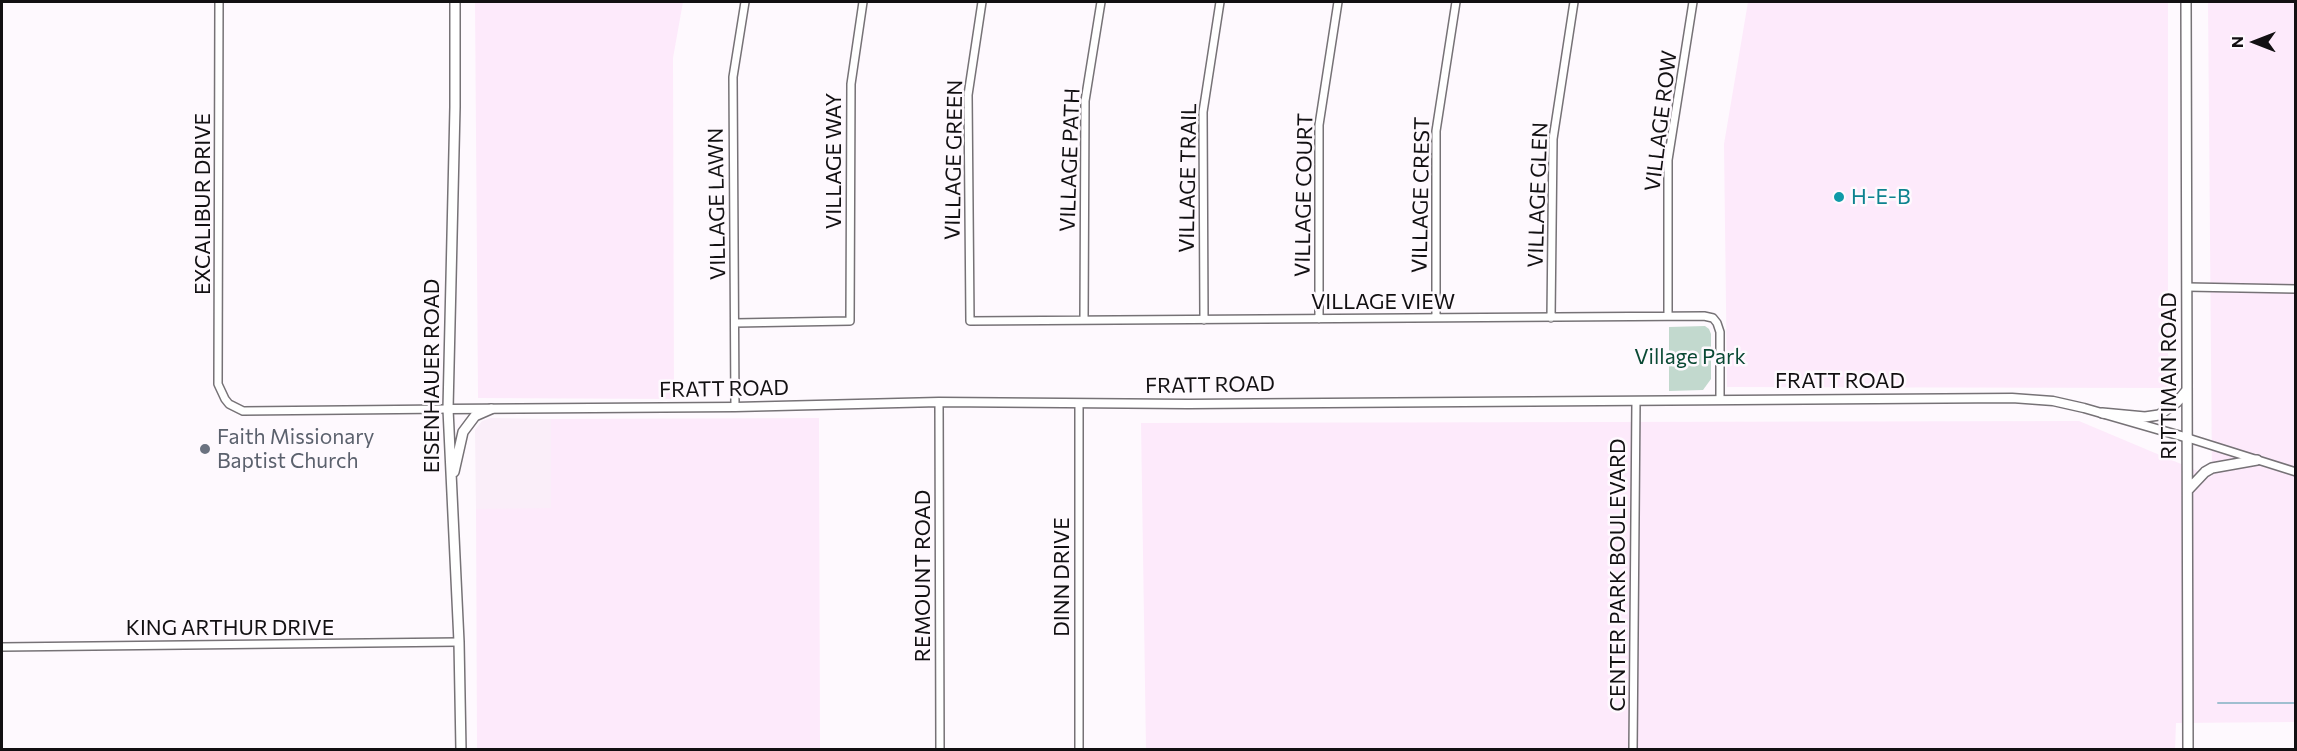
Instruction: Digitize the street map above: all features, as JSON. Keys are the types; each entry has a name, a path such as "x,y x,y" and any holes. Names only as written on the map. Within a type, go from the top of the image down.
{"main road":[{"name":"EISENHAUER ROAD","path":"455,2 455,107 448,409 459,642 461,750"},
{"name":"RITTIMAN ROAD","path":"2186,2 2188,750"},
{"path":"2102,413 2145,417 2158,415 2177,402 2187,390"},
{"path":"451,495 458,448 463,432 476,416 492,409"},
{"path":"2188,490 2212,468 2257,460"}],"street":[{"name":"EXCALIBUR DRIVE","path":"219,2 218,384 229,405"},
{"name":"VILLAGE LAWN","path":"735,407 733,77 745,2"},
{"name":"VILLAGE WAY","path":"735,323 850,321 851,84 863,2"},
{"name":"VILLAGE GREEN","path":"970,321 968,95 982,2"},
{"name":"VILLAGE PATH","path":"1084,320 1085,101 1101,2"},
{"name":"VILLAGE TRAIL","path":"1204,320 1203,112 1220,2"},
{"name":"VILLAGE COURT","path":"1319,319 1319,125 1338,2"},
{"name":"VILLAGE CREST","path":"1436,318 1436,131 1456,2"},
{"name":"VILLAGE GLEN","path":"1551,318 1553,139 1574,2"},
{"name":"VILLAGE ROW","path":"1668,316 1668,160 1694,2"},
{"path":"2187,287 2295,289"},
{"name":"VILLAGE VIEW","path":"970,321 1704,316 1713,318 1720,332 1720,400"},
{"name":"FRATT ROAD","path":"229,405 243,411 260,411 735,407 939,402 1079,404 2012,398 2053,401 2188,438"},
{"name":"CENTER PARK BOULEVARD","path":"1633,750 1636,401"},
{"name":"REMOUNT ROAD","path":"939,402 940,750"},
{"name":"DINN DRIVE","path":"1079,404 1079,750"},
{"path":"2188,438 2295,472"},
{"name":"KING ARTHUR DRIVE","path":"2,647 459,642"}],"shaded area":[{"path":"475,2 683,2 673,58 674,399 478,398"},
{"path":"1748,2 2168,2 2168,388 1727,387 1724,144"},
{"path":"2208,2 2295,2 2295,722 2176,723 2175,750 1146,749 1141,423 2079,421 2212,477"},
{"path":"491,418 551,419 551,509 476,509 475,430 482,421"},
{"path":"819,418 820,749 477,749 476,509 551,508 551,419"}],"green space":[{"name":"Village Park","path":"1705,326 1711,334 1711,379 1703,390 1669,391 1669,327"}],"waterway":[{"path":"2218,703 2296,703"}],"place":[{"name":"H-E-B","path":"1839,197"},
{"name":"Faith Missionary Baptist Church","path":"205,449"}]}
